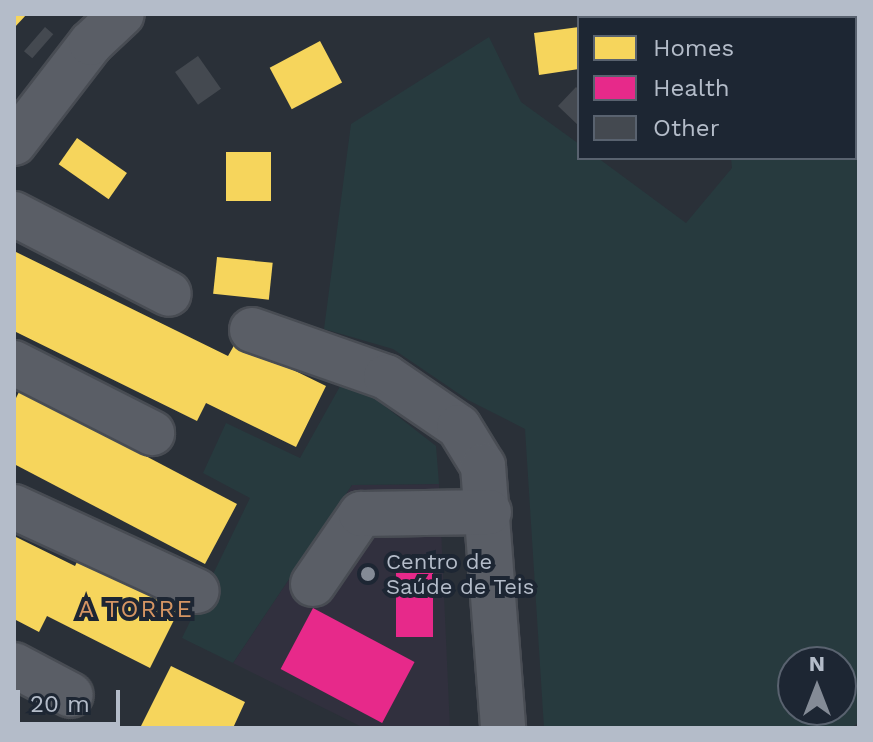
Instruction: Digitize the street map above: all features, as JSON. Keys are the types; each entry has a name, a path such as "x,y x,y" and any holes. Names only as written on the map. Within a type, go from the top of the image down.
{"street":[{"path":"14,143 91,43 122,14"},
{"path":"14,214 169,294"},
{"path":"252,330 386,377 459,427 483,466 489,512 502,727"},
{"path":"14,363 152,433"},
{"path":"14,507 197,591"},
{"path":"313,584 361,514 489,512"},
{"path":"14,665 71,695"}],"shaded area":[{"name":"Centro de Saúde de Teis","path":"439,484 450,728 364,728 233,663 352,485"}],"green space":[{"path":"724,14 859,14 859,722 857,724 857,646 777,646 777,726 854,726 851,728 544,728 525,429 468,400 393,349 324,329 351,124 489,37 521,102 577,143 577,160 601,160 686,223 732,168 731,160 857,160 857,16"},
{"path":"343,381 377,400 436,446 439,484 352,485 233,663 182,638 250,498 203,473 226,423 300,458"}],"building: Homes":[{"path":"14,14 27,14 14,28"},
{"path":"577,27 577,69 539,75 534,33"},
{"path":"320,41 342,82 292,109 270,68"},
{"path":"77,138 127,173 109,199 59,164"},
{"path":"226,152 271,152 271,201 226,201"},
{"path":"14,251 228,356 236,342 326,386 296,447 206,403 197,421 14,331"},
{"path":"217,257 273,263 269,300 213,294"},
{"path":"20,390 237,504 205,564 14,464 14,402"},
{"path":"14,536 75,566 84,548 185,598 150,668 47,616 39,632 14,619"},
{"path":"171,666 245,702 233,728 140,728"}],"building: Health":[{"path":"396,573 433,573 433,637 396,637"},
{"path":"313,608 415,662 382,723 281,669"}],"building: Other":[{"path":"691,14 719,14 719,16"},
{"path":"45,27 53,34 32,58 24,51"},
{"path":"198,56 221,89 198,105 175,72"},
{"path":"576,87 577,124 558,106"}],"place":[{"name":"Centro de Saúde de Teis","path":"368,574"}],"district":[{"name":"A TORRE","path":"136,610"}]}
